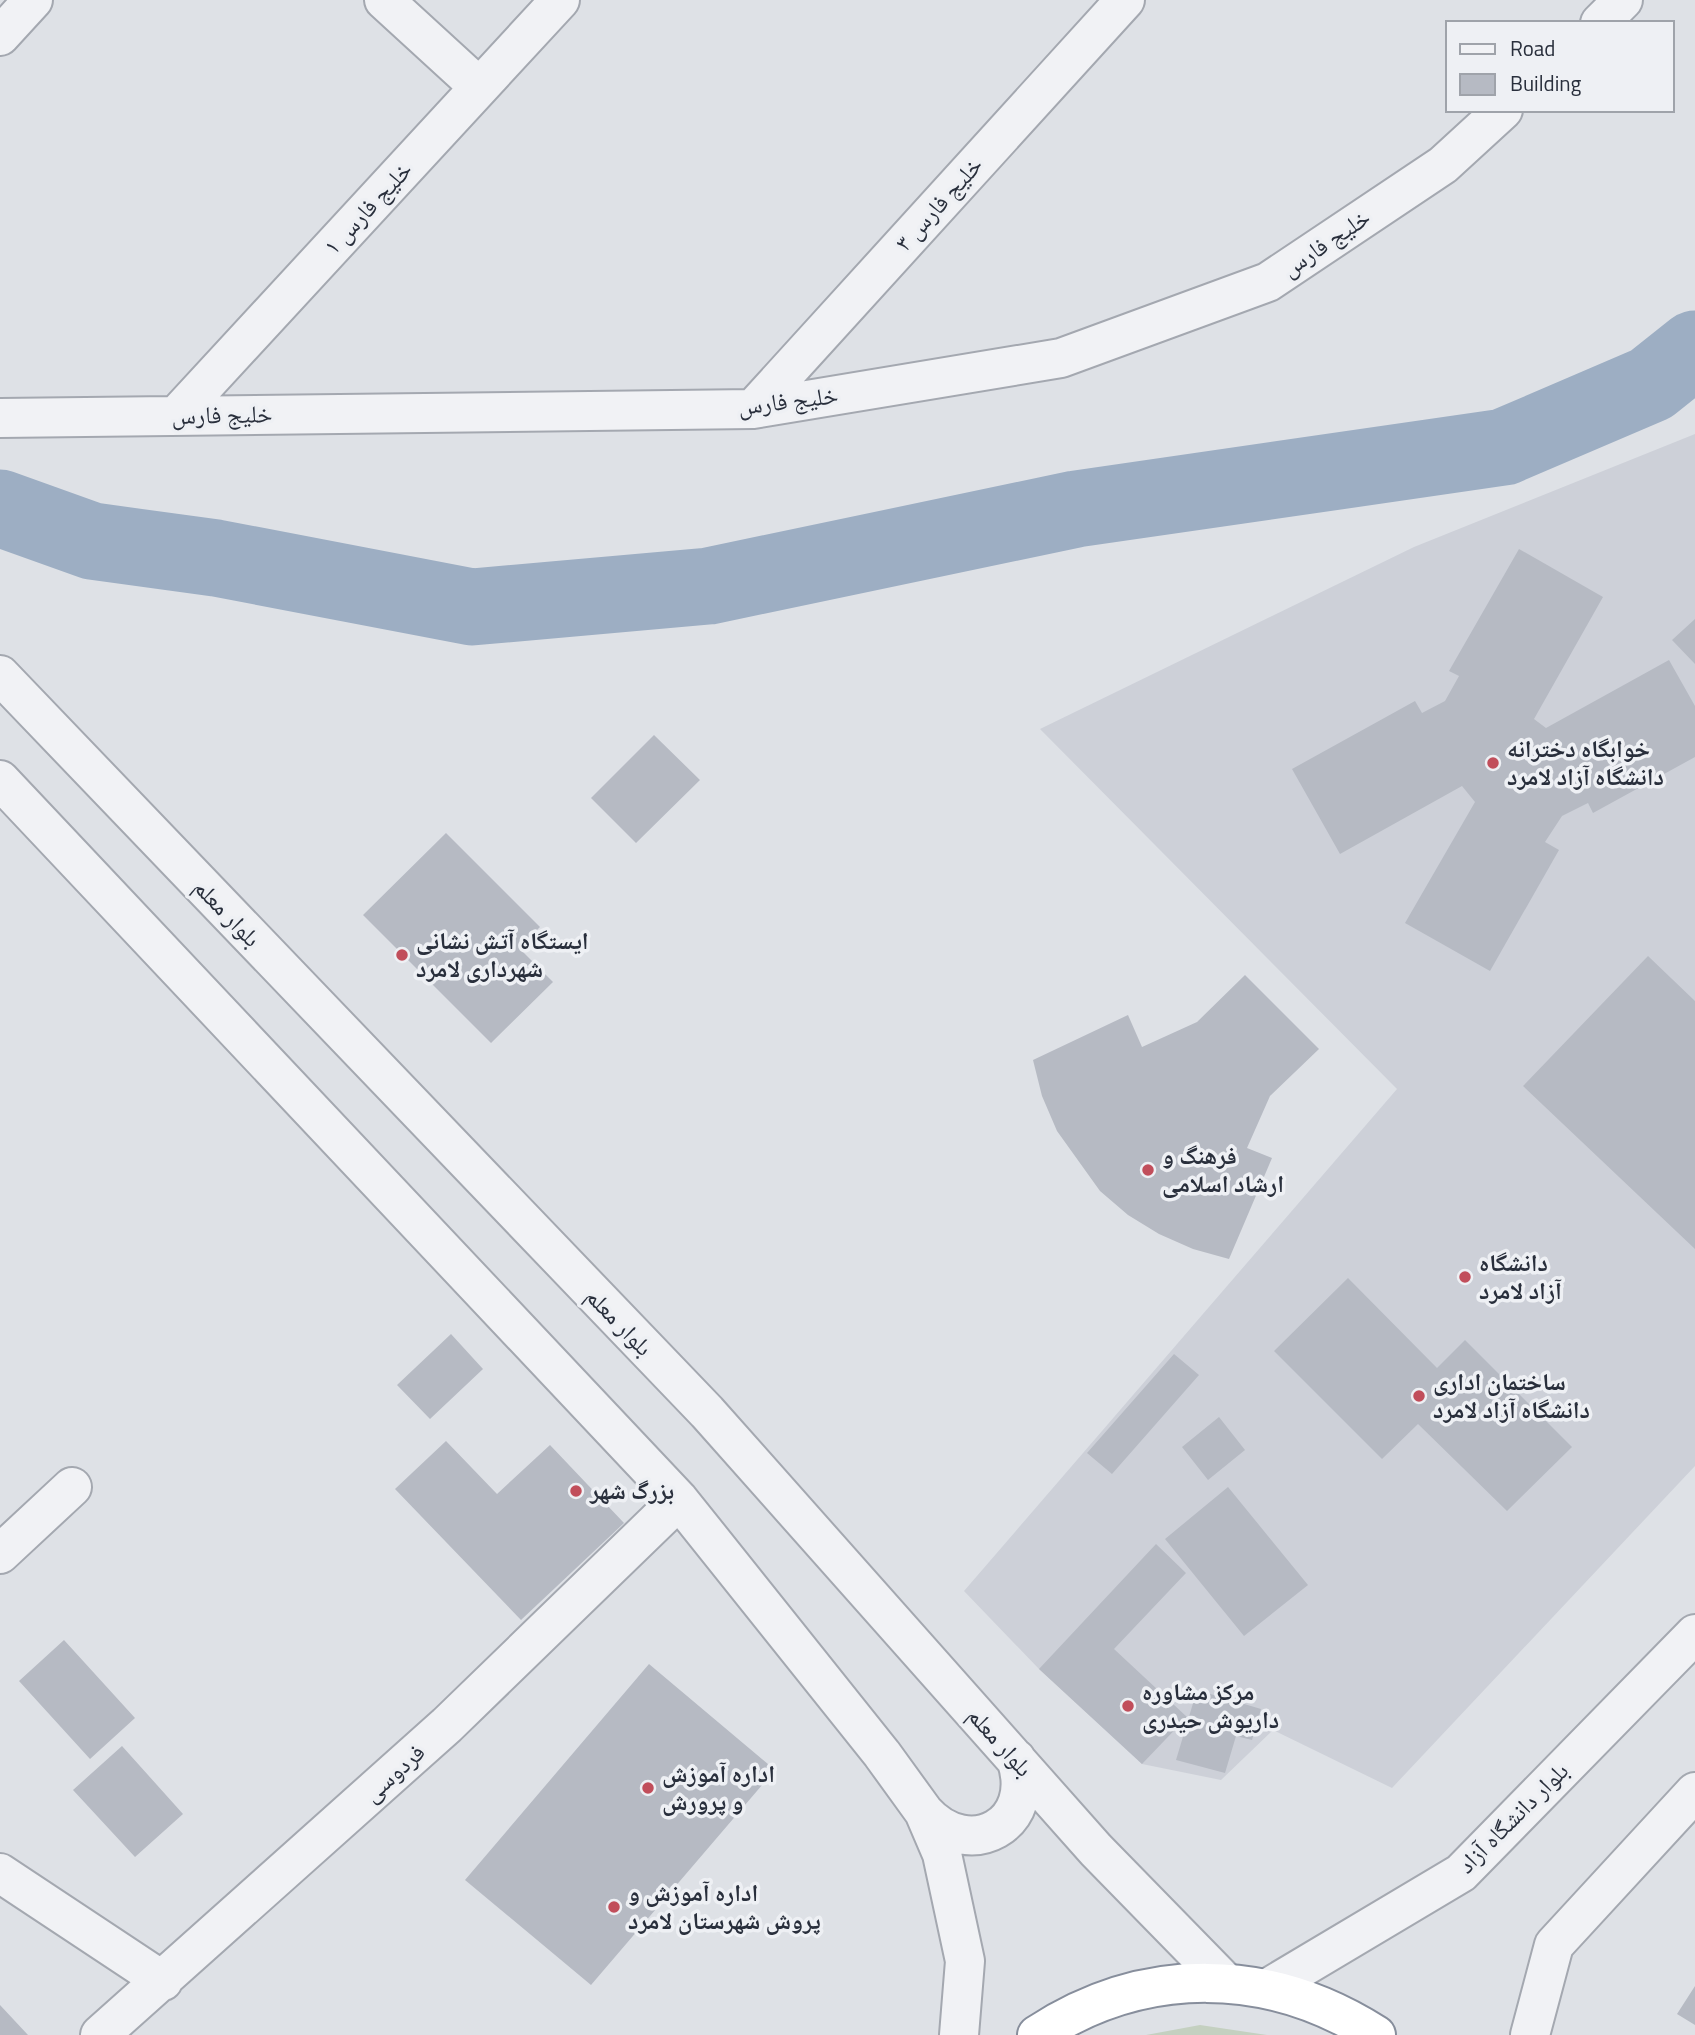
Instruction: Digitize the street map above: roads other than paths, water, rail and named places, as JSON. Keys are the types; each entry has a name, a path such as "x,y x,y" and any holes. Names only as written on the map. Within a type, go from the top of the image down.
{"highway":[{"path":"1037,2035 1071,2013 1146,1988 1225,1982 1268,1988 1340,2012 1376,2035"}],"street":[{"path":"0,36 33,0"},
{"path":"384,0 479,87"},
{"name":"خلیج فارس ۱","path":"176,416 559,0"},
{"name":"خلیج فارس ۳","path":"753,409 1125,0"},
{"path":"1602,21 1623,0"},
{"name":"خلیج فارس","path":"0,418 753,409 1061,358 1268,282 1443,164 1501,112"},
{"name":"بلوار معلم","path":"0,675 707,1412 1096,1850 1225,1982"},
{"path":"0,780 678,1500 936,1825 952,1834 969,1837 987,1833 1003,1825 1015,1811 1022,1794 1022,1776 1016,1759"},
{"path":"0,1555 72,1487"},
{"name":"فردوسی","path":"100,2035 447,1725 678,1500"},
{"name":"بلوار دانشگاه آزاد","path":"1268,1988 1461,1872 1695,1634"},
{"path":"1530,2035 1554,1945 1695,1792"},
{"path":"924,1812 942,1854 965,1961 959,2035"},
{"path":"0,1873 163,1981"}],"waterway":[{"path":"0,508 92,541 216,558 472,607 709,586 1076,509 1504,447 1651,384 1695,349"}],"place":[{"name":"خوابگاه دخترانه دانشگاه آزاد لامرد","path":"1493,763"},
{"name":"ایستگاه آتش نشانی شهرداری لامرد","path":"402,955"},
{"name":"فرهنگ و ارشاد اسلامی","path":"1148,1170"},
{"name":"دانشگاه آزاد لامرد","path":"1465,1277"},
{"name":"ساختمان اداری دانشگاه آزاد لامرد","path":"1419,1396"},
{"name":"بزرگ شهر","path":"576,1491"},
{"name":"مرکز مشاوره داریوش حیدری","path":"1128,1706"},
{"name":"اداره آموزش و پرورش","path":"648,1788"},
{"name":"اداره آموزش و پروش شهرستان لامرد","path":"614,1907"}]}
